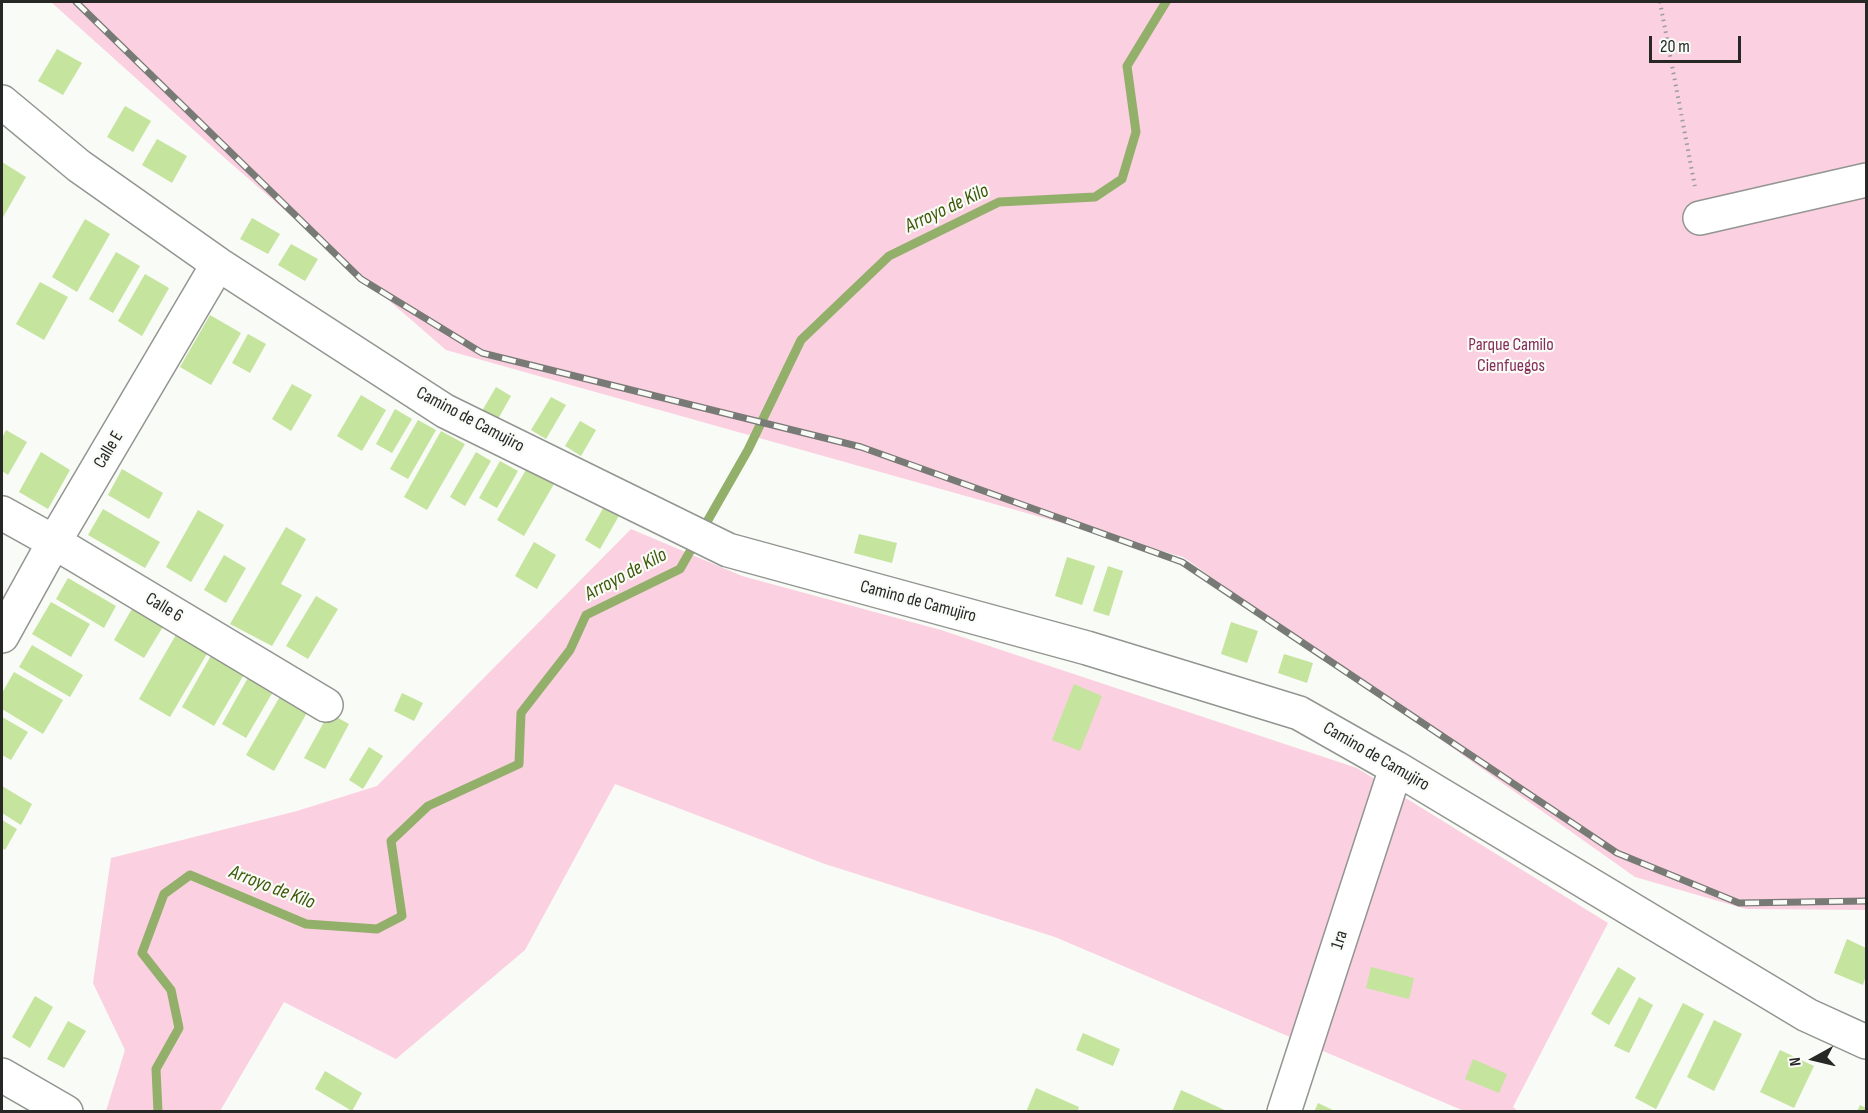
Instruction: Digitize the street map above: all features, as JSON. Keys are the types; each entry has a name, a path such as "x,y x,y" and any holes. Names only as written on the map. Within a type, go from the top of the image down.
{"street":[{"name":"Camino de Camujiro","path":"2,102 79,166 218,264 445,411 728,550 1087,648 1299,713 1396,768 1807,1015 1866,1042"},
{"path":"1700,218 1866,180"},
{"name":"Calle E","path":"2,636 54,542 218,264"},
{"name":"Calle 6","path":"2,513 326,705"},
{"name":"1ra","path":"1284,1112 1396,768"},
{"path":"2,1075 66,1112"}],"path":[{"path":"1660,2 1700,218"}],"green space":[{"name":"Parque Camilo Cienfuegos","path":"51,2 1866,2 1866,910 1746,909 1635,877 1183,557 446,350 227,160"},
{"path":"631,529 742,576 941,630 1357,768 1608,923 1513,1107 1519,1112 1464,1111 1055,937 825,864 615,784 525,950 396,1059 284,1002 220,1111 106,1111 125,1050 93,983 111,858 297,811 377,786"}],"building":[{"path":"57,49 82,63 63,95 38,81"},
{"path":"125,106 151,121 133,152 107,137"},
{"path":"157,139 187,156 172,183 142,165"},
{"path":"2,162 26,177 2,219"},
{"path":"252,218 280,234 268,254 240,239"},
{"path":"85,219 110,234 77,292 52,277"},
{"path":"291,244 318,259 305,281 278,265"},
{"path":"116,252 140,266 113,313 89,299"},
{"path":"145,274 169,288 142,336 118,321"},
{"path":"40,282 68,297 44,340 16,324"},
{"path":"210,315 241,333 211,385 180,367"},
{"path":"248,334 266,344 250,373 232,363"},
{"path":"292,384 312,395 291,431 272,419"},
{"path":"496,387 511,396 498,419 482,411"},
{"path":"361,395 386,410 362,451 337,436"},
{"path":"551,397 566,405 546,439 531,430"},
{"path":"395,409 412,419 392,453 376,444"},
{"path":"418,420 436,430 408,479 390,469"},
{"path":"580,421 596,430 581,456 565,446"},
{"path":"6,430 27,442 8,475 2,471 2,438"},
{"path":"441,431 465,444 427,510 404,497"},
{"path":"41,452 70,470 48,509 19,492"},
{"path":"476,452 491,461 465,506 450,497"},
{"path":"500,461 518,471 497,508 479,498"},
{"path":"527,468 554,484 524,536 497,520"},
{"path":"122,469 163,493 149,519 108,495"},
{"path":"605,505 620,514 600,549 585,540"},
{"path":"103,509 160,542 145,568 88,535"},
{"path":"198,510 224,525 191,582 166,567"},
{"path":"286,527 306,539 281,584 302,595 272,646 230,624"},
{"path":"859,534 897,543 892,563 854,553"},
{"path":"534,542 556,555 537,589 515,576"},
{"path":"224,555 246,568 226,603 204,590"},
{"path":"1067,557 1095,566 1082,605 1055,596"},
{"path":"1108,566 1123,571 1109,616 1093,611"},
{"path":"68,578 116,606 104,628 56,599"},
{"path":"316,596 338,609 308,659 286,646"},
{"path":"51,602 90,624 71,657 32,634"},
{"path":"133,607 164,625 144,658 114,640"},
{"path":"1231,622 1258,631 1247,663 1221,654"},
{"path":"177,633 208,652 170,717 139,699"},
{"path":"32,645 83,675 70,697 19,667"},
{"path":"213,652 246,671 214,726 182,707"},
{"path":"1284,654 1313,663 1307,683 1278,673"},
{"path":"14,672 63,700 43,734 2,709 2,693"},
{"path":"249,676 274,690 246,738 222,724"},
{"path":"1074,684 1102,696 1080,751 1052,740"},
{"path":"282,693 309,709 274,771 246,755"},
{"path":"402,693 423,703 414,721 394,711"},
{"path":"329,713 349,724 325,769 304,758"},
{"path":"2,717 28,732 11,760 2,755"},
{"path":"369,747 383,756 363,789 349,780"},
{"path":"2,786 32,804 21,825 2,813"},
{"path":"2,820 17,829 5,850 2,848"},
{"path":"1847,939 1866,948 1866,975 1863,985 1834,973"},
{"path":"1371,967 1414,978 1409,999 1366,988"},
{"path":"1618,967 1636,978 1609,1025 1591,1014"},
{"path":"35,996 53,1007 30,1048 12,1037"},
{"path":"1639,997 1653,1005 1629,1053 1614,1046"},
{"path":"1683,1003 1704,1014 1656,1109 1635,1098"},
{"path":"1714,1020 1742,1034 1714,1091 1687,1077"},
{"path":"68,1021 86,1031 64,1068 47,1059"},
{"path":"1083,1033 1120,1049 1113,1066 1076,1050"},
{"path":"1780,1050 1814,1066 1794,1108 1760,1092"},
{"path":"1473,1059 1507,1074 1499,1093 1465,1079"},
{"path":"325,1071 362,1093 352,1111 315,1089"},
{"path":"1036,1088 1079,1107 1077,1112 1026,1112"},
{"path":"1181,1090 1229,1112 1172,1112"},
{"path":"1318,1103 1337,1112 1314,1112"},
{"path":"1860,1105 1866,1108 1866,1112 1857,1112"}],"waterway":[{"name":"Arroyo de Kilo","path":"158,1112 156,1069 179,1028 171,990 142,953 164,894 190,875 306,924 377,929 402,916 391,841 428,806 519,764 521,713 570,650 586,615 680,569 748,450 801,340 889,256 999,202 1095,197 1122,179 1136,132 1127,66 1166,2"}],"railway":[{"path":"76,2 361,279 482,353 861,447 1182,562 1617,853 1739,903 1866,901"}]}
